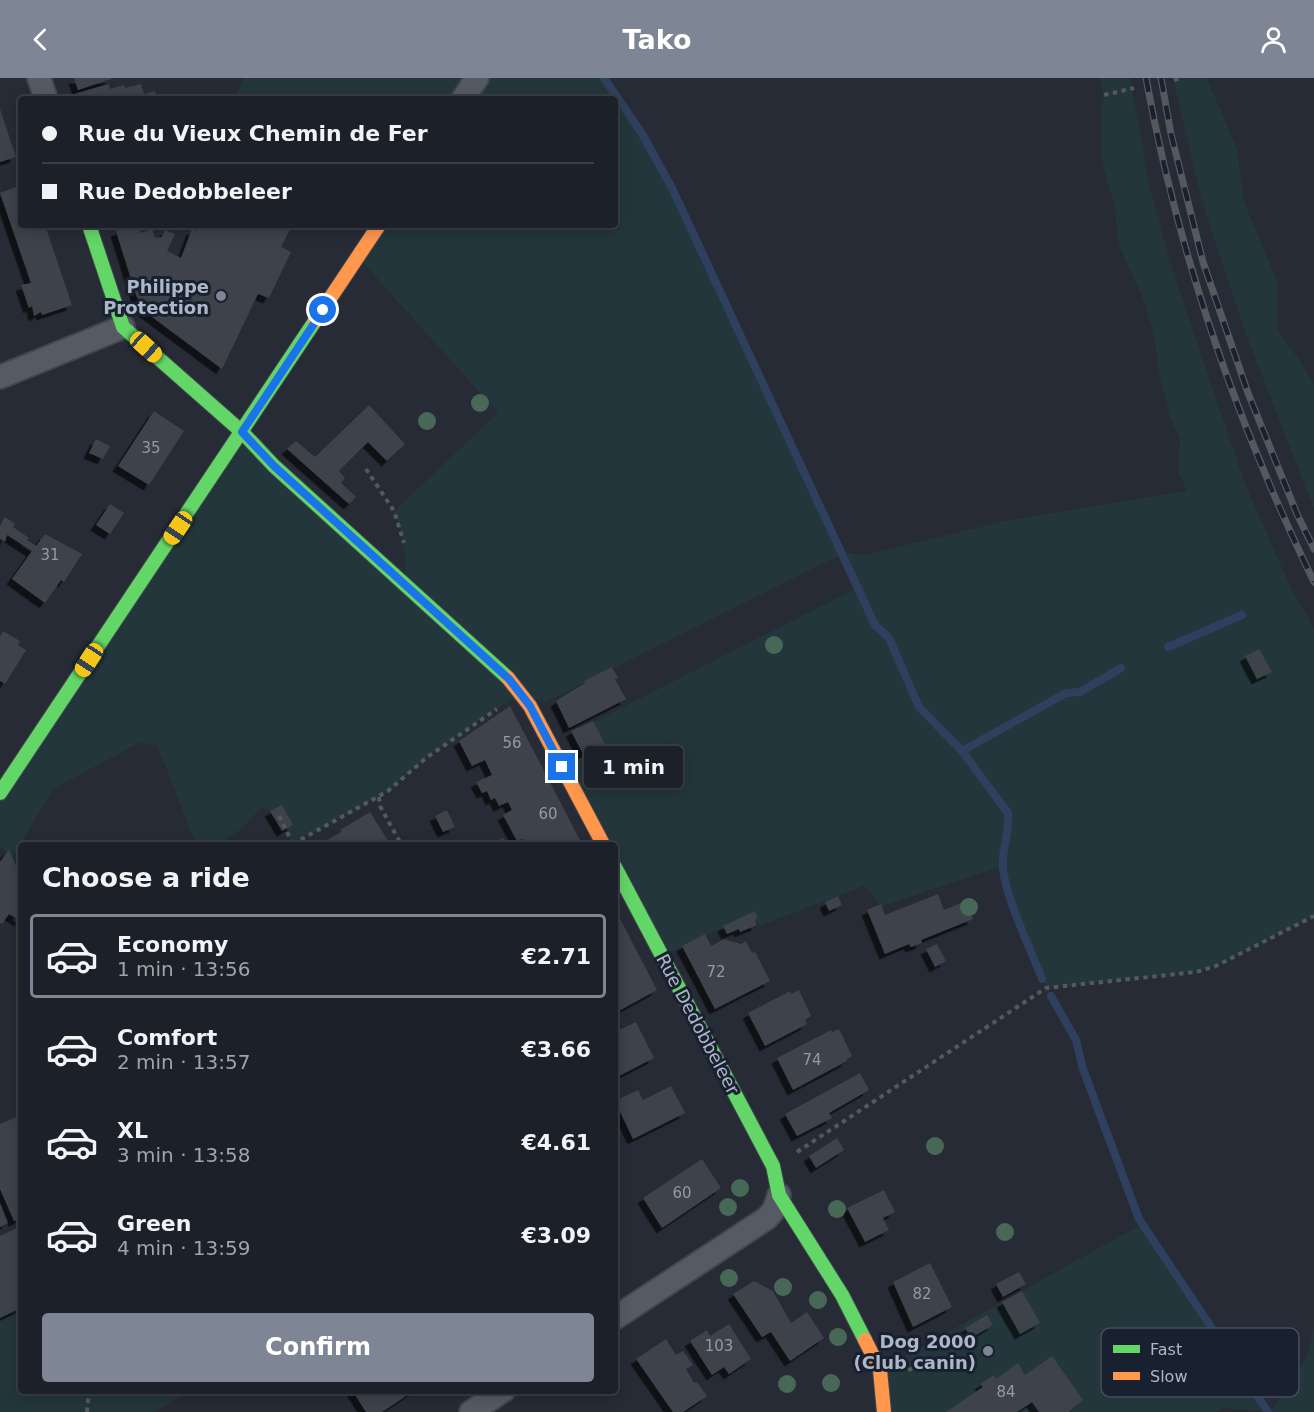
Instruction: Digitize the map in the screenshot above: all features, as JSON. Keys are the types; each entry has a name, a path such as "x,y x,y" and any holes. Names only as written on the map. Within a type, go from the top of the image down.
{"street":[{"path":"39,78 45,96"},
{"path":"465,96 477,78"},
{"path":"89,228 123,327 242,432 274,466 405,582 509,679 530,706 602,842"},
{"path":"0,793 377,228"},
{"path":"0,377 123,327"},
{"name":"Rue Dedobbeleer","path":"618,873 773,1166 778,1188 842,1295 880,1370 884,1412"},
{"path":"618,1316 767,1218 774,1210 778,1188"},
{"path":"471,1412 498,1394"}],"path":[{"path":"1174,80 1181,78"},
{"path":"1104,94 1134,88"},
{"path":"366,469 394,511 404,541 405,582"},
{"path":"297,842 379,796 470,726 521,694"},
{"path":"379,796 380,806 400,842"},
{"path":"279,816 292,842"},
{"path":"773,1166 1046,988 1196,972 1216,966 1314,916"},
{"path":"87,1412 89,1394"}],"green space":[{"path":"244,78 604,78 616,96 235,96"},
{"path":"1100,78 1130,78 1150,188 1172,269 1245,484 1292,590 1314,628 1314,916 1216,966 1196,972 1046,988 1006,887 1002,866 882,906 864,886 759,926 754,914 662,956 618,873 618,842 602,842 562,767 604,746 593,722 857,588 842,554 546,702 520,694 426,758 388,791 297,842 292,842 279,816 262,807 238,832 220,842 195,842 157,745 139,743 53,789 22,842 18,842 18,848 13,857 0,846 0,793 242,432 405,582 403,545 394,511 498,413 358,257 377,228 618,228 618,98 641,132 672,188 842,553 864,555 1010,520 1187,491 1178,471 1180,441 1170,416 1158,367 1154,334 1141,293 1118,244 1115,207 1102,163 1103,88"},
{"path":"1173,78 1207,78 1237,149 1244,202 1277,281 1277,330 1314,384 1314,509 1249,342 1220,258 1198,186"},
{"path":"1143,1226 1212,1328 1101,1328 1101,1397 1258,1397 1268,1412 1223,1408 1216,1412 884,1412 880,1370 1135,1228"},
{"path":"18,1311 18,1394 185,1394 155,1412 0,1412 0,1319"},
{"path":"1314,1325 1314,1412 1271,1412 1281,1397 1299,1397 1299,1369 1307,1357"}],"building":[{"path":"74,78 114,78 78,90"},
{"path":"109,84 110,89 141,84 144,94 155,91 156,96 71,96"},
{"path":"0,109 16,157 0,162"},
{"path":"18,186 18,228 46,228 72,305 42,315 41,312 34,316 32,306 29,308 21,285 31,283 0,193"},
{"name":"Philippe Protection","path":"124,228 139,228 141,233 152,229 155,238 162,237 165,230 175,234 167,251 181,258 192,229 197,231 199,228 290,228 281,247 291,252 269,298 258,294 222,369 144,311 136,295 116,231"},
{"path":"369,405 405,444 387,461 368,442 339,471 345,478 341,483 356,497 349,504 287,449 296,441 315,457"},
{"path":"154,411 184,431 149,485 118,466"},
{"path":"96,439 110,446 103,459 89,453"},
{"path":"110,504 124,513 110,534 96,525"},
{"path":"5,517 15,524 13,527 36,546 45,534 82,554 64,582 61,580 45,603 12,579 32,551 7,535 5,542 0,539 0,525"},
{"path":"3,631 20,641 18,645 26,650 5,684 0,681 0,637"},
{"path":"1259,649 1272,672 1257,679 1245,656"},
{"path":"612,667 618,678 615,679 626,699 569,728 556,701 585,683 584,681"},
{"path":"510,706 581,842 524,842 522,839 517,841 503,815 512,810 508,802 499,806 495,798 491,800 487,791 482,793 476,782 492,775 485,760 472,766 459,741"},
{"path":"593,721 605,744 583,754 571,731"},
{"path":"282,805 293,825 282,831 270,811"},
{"path":"447,810 455,827 443,832 435,816"},
{"path":"370,812 389,842 324,842 341,832 340,830"},
{"path":"9,849 18,871 18,920 9,914 2,924 0,923 0,862"},
{"path":"938,894 944,910 966,901 973,919 921,940 922,943 911,947 909,944 885,954 867,910 881,904 885,915"},
{"path":"838,896 842,905 829,911 825,902"},
{"path":"755,911 758,918 755,920 757,925 740,932 739,929 727,934 723,926"},
{"path":"618,915 657,990 618,1011"},
{"path":"705,934 711,946 724,939 741,944 746,941 752,953 755,952 770,981 715,1009 682,946"},
{"path":"937,944 946,961 935,967 926,949"},
{"path":"799,990 811,1016 805,1020 807,1024 765,1046 748,1013 790,991 791,994"},
{"path":"636,1022 654,1058 618,1076 618,1031"},
{"path":"839,1029 852,1056 847,1061 793,1090 777,1058 831,1030 832,1032"},
{"path":"860,1073 869,1090 829,1113 832,1118 797,1136 785,1114"},
{"path":"671,1086 685,1113 633,1139 618,1107 618,1100 638,1090 643,1100"},
{"path":"18,1116 18,1219 14,1221 0,1189 0,1124"},
{"path":"837,1138 844,1150 816,1168 809,1156"},
{"path":"702,1159 721,1188 662,1228 643,1198"},
{"path":"884,1190 895,1212 883,1218 889,1230 865,1242 847,1208"},
{"path":"0,1203 8,1223 0,1227"},
{"path":"18,1227 18,1309 0,1318 0,1236"},
{"path":"930,1263 952,1307 913,1327 893,1282"},
{"path":"1019,1272 1026,1284 1003,1297 996,1284"},
{"path":"754,1281 773,1291 791,1323 807,1312 824,1338 790,1361 771,1332 762,1337 733,1294"},
{"path":"1022,1291 1040,1323 1020,1334 1002,1302"},
{"path":"987,1315 993,1325 971,1338 965,1328"},
{"path":"729,1324 751,1359 729,1374 724,1367 712,1375 690,1341 707,1330 710,1336"},
{"path":"666,1339 676,1355 683,1351 693,1365 686,1369 694,1383 697,1382 707,1396 683,1412 673,1412 636,1359"},
{"path":"1052,1356 1083,1400 1069,1412 1039,1412 1032,1402 1017,1412 946,1412 983,1387 980,1384 994,1375 996,1379 1018,1363 1025,1375"},
{"path":"355,1394 409,1394 382,1412 366,1412"}],"waterway":[{"path":"604,78 616,96"},
{"path":"618,98 641,132 672,188 875,625 889,638 919,707 962,751 1008,813 1003,862 1005,882 1042,979"},
{"path":"1168,647 1242,615"},
{"path":"962,751 1066,693 1080,692 1121,668"},
{"path":"1051,996 1076,1040 1083,1069 1139,1219 1212,1328"},
{"path":"1258,1397 1268,1412"}],"railway":[{"path":"1146,78 1175,208 1213,336 1259,460 1314,582"},
{"path":"1161,78 1171,134 1203,262 1248,393 1297,514 1314,549"}],"traffic: fast":[{"path":"90,228 123,327 242,432 274,466 508,678"},
{"path":"0,793 315,321"},
{"path":"618,873 773,1166 779,1195 842,1295 865,1340"}],"traffic: slow":[{"path":"315,321 377,228"},
{"path":"508,678 530,706 602,842"},
{"path":"865,1340 880,1370 884,1412"}],"place":[{"name":"Philippe Protection","path":"221,296"},
{"name":"Dog 2000 (Club canin)","path":"988,1351"}],"route":[{"path":"323,310 242,432 274,466 405,582 509,679 530,706 562,767"}]}
